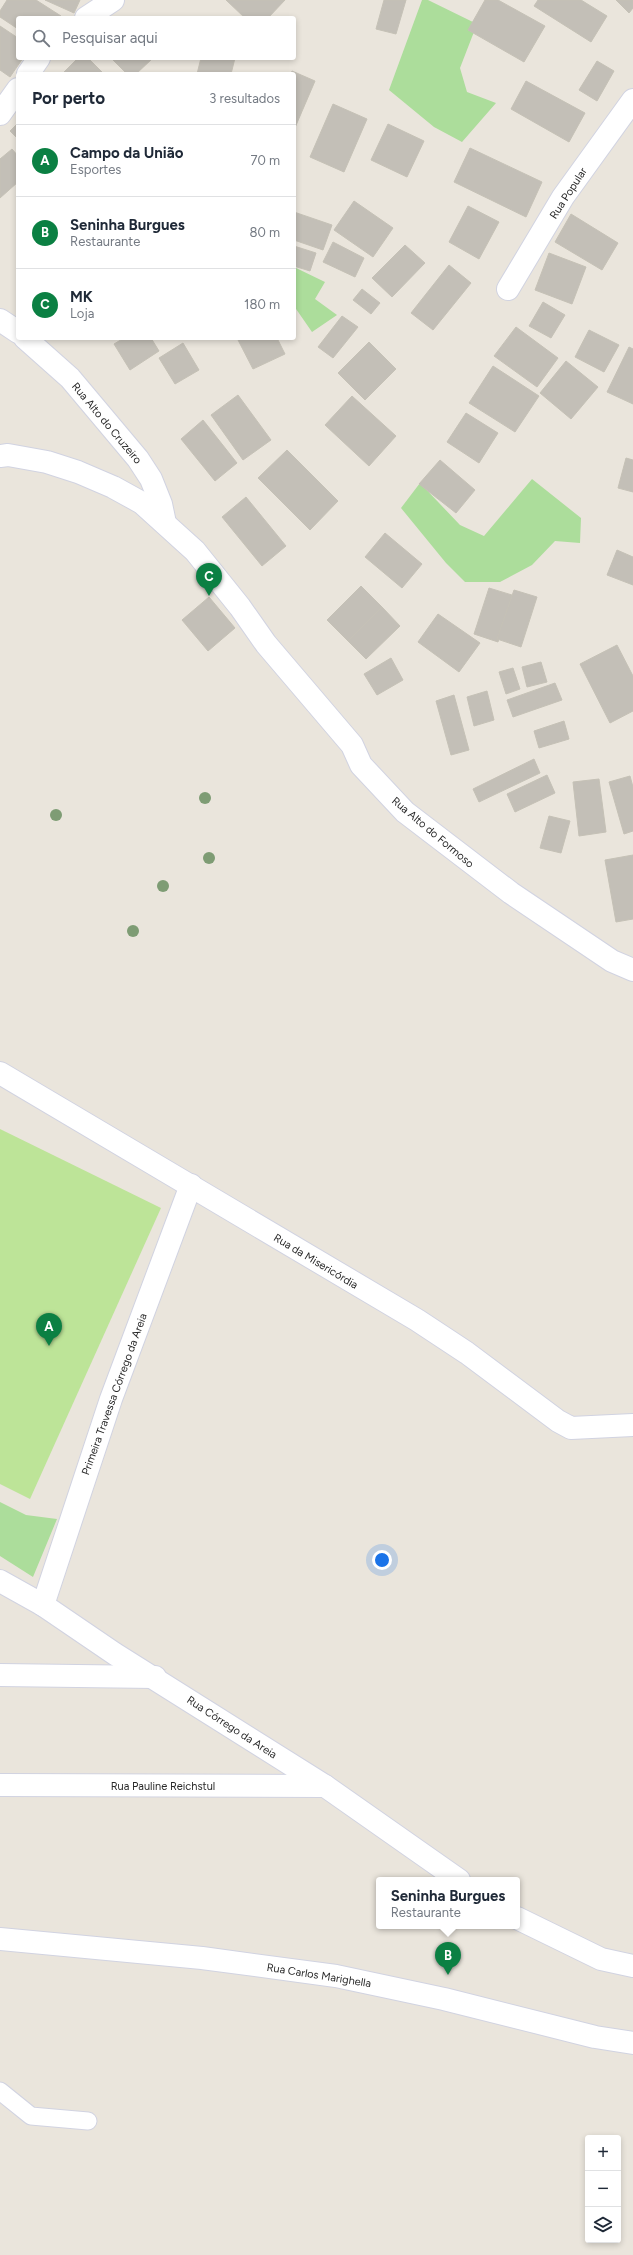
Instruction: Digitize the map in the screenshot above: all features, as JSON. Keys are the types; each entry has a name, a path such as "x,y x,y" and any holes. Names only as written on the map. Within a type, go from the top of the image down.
{"street":[{"path":"89,16 113,0"},
{"path":"29,72 38,60"},
{"path":"0,114 16,92"},
{"name":"Rua Popular","path":"508,289 564,197 633,100"},
{"name":"Rua Alto do Cruzeiro","path":"23,340 70,378 138,460 151,479 161,504 165,523"},
{"name":"Rua Alto do Formoso","path":"0,456 8,455 47,462 85,475 113,487 142,503 195,551 240,607 266,644 352,745 361,765 405,812 511,894 612,961 633,970"},
{"name":"Rua da Misericórdia","path":"0,1074 191,1185 417,1320 468,1353 558,1421 571,1428 633,1425"},
{"name":"Primeira Travessa Córrego da Areia","path":"42,1605 110,1399 191,1185"},
{"name":"Rua Córrego da Areia","path":"0,1581 42,1605 115,1654 154,1677 325,1786 455,1877"},
{"path":"0,1675 154,1677"},
{"name":"Rua Pauline Reichstul","path":"0,1785 325,1786"},
{"path":"520,1919 601,1959 633,1966"},
{"name":"Rua Carlos Marighella","path":"0,1940 202,1958 336,1976 444,1998 595,2037 633,2043"}],"lane":[{"path":"0,2091 31,2116 88,2121"}],"green space":[{"path":"422,0 428,0 477,24 460,68 467,92 496,103 462,142 434,127 389,90"},
{"path":"296,268 325,282 315,299 337,315 312,332 296,309"},
{"path":"532,479 581,518 580,543 555,541 532,565 500,582 465,582 446,563 401,508 420,483 460,525 484,536"},
{"path":"0,1129 161,1208 30,1499 0,1484"},
{"path":"0,1502 26,1515 57,1519 33,1577 0,1556"}],"building":[{"path":"7,0 36,0 61,16 16,16 16,28 0,17 0,11"},
{"path":"45,0 80,0 74,13"},
{"path":"226,0 285,0 270,16 243,16"},
{"path":"384,0 406,0 396,34 376,29"},
{"path":"485,0 498,0 545,26 524,62 468,30"},
{"path":"538,0 581,0 607,16 591,42 534,6"},
{"path":"616,0 633,0 633,8 629,13"},
{"path":"0,26 16,37 16,60 22,60 10,77 0,70"},
{"path":"76,60 90,60 102,72 64,72"},
{"path":"113,60 151,60 138,72 125,72"},
{"path":"200,60 234,60 232,72 198,72"},
{"path":"597,61 614,71 597,101 579,90"},
{"path":"296,73 315,81 296,125"},
{"path":"526,81 585,113 569,142 511,109"},
{"path":"333,104 367,119 344,172 310,157"},
{"path":"388,124 424,141 407,177 371,160"},
{"path":"16,125 16,137 10,131"},
{"path":"470,148 542,182 526,217 454,182"},
{"path":"12,149 16,154 16,184 0,198 0,159"},
{"path":"354,201 393,228 373,257 334,230"},
{"path":"468,206 499,222 479,259 449,242"},
{"path":"296,213 332,225 323,250 296,241"},
{"path":"571,214 618,243 602,270 555,242"},
{"path":"333,242 364,258 355,277 323,262"},
{"path":"405,245 425,263 392,297 372,278"},
{"path":"296,247 316,253 310,271 296,267"},
{"path":"549,253 586,267 572,304 535,290"},
{"path":"449,265 471,283 433,330 411,313"},
{"path":"362,289 380,303 371,314 353,300"},
{"path":"543,302 565,315 551,338 529,326"},
{"path":"342,316 358,327 333,358 318,347"},
{"path":"516,327 558,358 537,387 494,356"},
{"path":"589,330 619,345 604,372 575,357"},
{"path":"121,340 152,340 159,351 130,370 114,344"},
{"path":"238,340 278,340 285,354 253,369"},
{"path":"369,342 396,369 365,400 338,373"},
{"path":"183,343 199,370 175,384 159,358"},
{"path":"629,347 633,349 633,404 607,392"},
{"path":"566,361 598,387 571,419 540,393"},
{"path":"493,366 539,396 515,432 469,403"},
{"path":"238,395 271,440 243,460 211,415"},
{"path":"352,396 396,436 369,466 325,425"},
{"path":"466,413 498,433 479,463 447,442"},
{"path":"203,420 237,463 215,481 181,439"},
{"path":"287,450 338,501 310,530 258,478"},
{"path":"626,458 633,460 633,492 618,488"},
{"path":"440,460 475,490 456,513 419,484"},
{"path":"246,497 286,546 262,566 222,517"},
{"path":"385,533 422,564 402,588 365,557"},
{"path":"617,550 633,557 633,585 607,575"},
{"path":"361,586 382,607 348,641 327,620"},
{"path":"489,588 512,595 498,642 474,634"},
{"path":"514,590 537,597 521,647 497,639"},
{"path":"209,597 235,628 208,651 182,620"},
{"path":"382,607 400,626 366,659 348,641"},
{"path":"438,614 480,643 459,672 418,642"},
{"path":"617,645 633,676 633,711 610,723 580,664"},
{"path":"391,658 403,680 377,695 364,674"},
{"path":"541,662 547,682 527,687 522,667"},
{"path":"513,668 520,689 506,694 499,672"},
{"path":"555,683 562,700 513,717 507,700"},
{"path":"487,691 494,720 474,726 467,697"},
{"path":"454,695 469,750 451,755 436,701"},
{"path":"564,721 569,739 539,748 534,731"},
{"path":"534,759 540,773 479,802 473,789"},
{"path":"547,775 555,793 515,812 507,794"},
{"path":"630,776 633,787 633,831 624,834 609,782"},
{"path":"599,779 606,832 579,836 573,782"},
{"path":"549,816 570,821 561,853 540,848"},
{"path":"633,855 633,919 616,922 605,860"}],"place":[{"name":"MK","path":"209,596"},
{"name":"Campo da União","path":"49,1346"},
{"name":"Seninha Burgues","path":"448,1975"}]}
